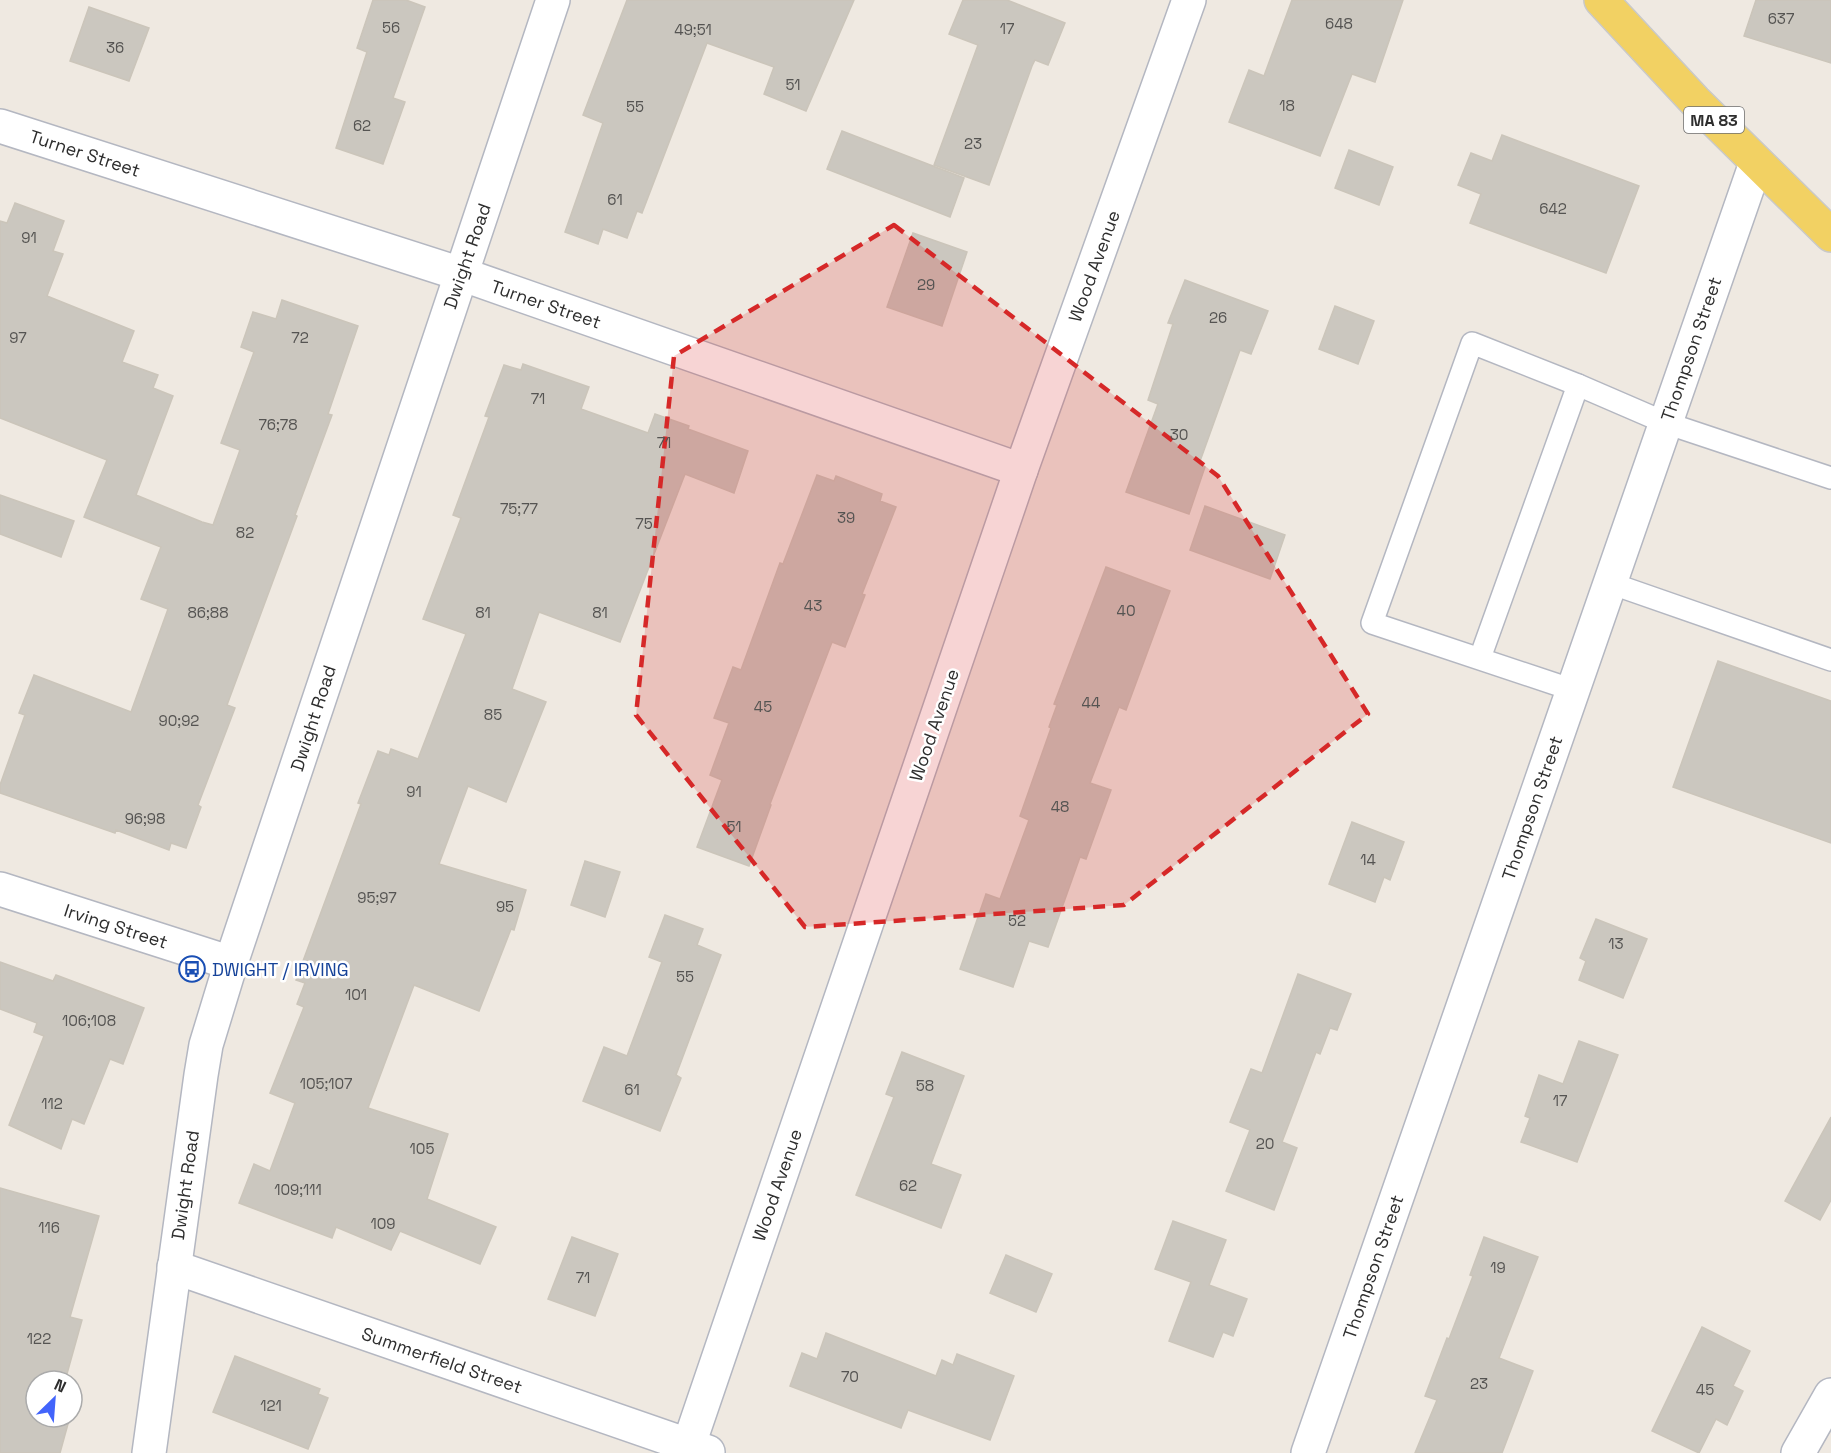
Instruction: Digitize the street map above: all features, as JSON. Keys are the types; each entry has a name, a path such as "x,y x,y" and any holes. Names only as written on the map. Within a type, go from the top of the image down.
{"main road":[{"name":"MA 83","path":"1601,0 1756,163 1831,235"}],"street":[{"name":"Dwight Road","path":"149,1453 206,1045 231,963 553,0"},
{"name":"Wood Avenue","path":"694,1451 1021,470 1189,0"},
{"name":"Turner Street","path":"0,126 461,274 1021,470"},
{"name":"Thompson Street","path":"1308,1453 1756,163"},
{"name":"Irving Street","path":"0,889 231,963"},
{"name":"Summerfield Street","path":"174,1267 694,1451"},
{"path":"1798,1453 1831,1395"}],"lane":[{"path":"1573,690 1372,623 1472,343 1666,423 1831,478"},
{"path":"1480,658 1578,385"},
{"path":"1610,583 1831,660"}],"highlighted area":[{"path":"894,225 1218,476 1368,714 1124,905 805,927 636,715 674,356"}],"building":[{"path":"373,0 406,0 425,7 393,98 405,102 383,164 336,148 367,52 357,48"},
{"path":"627,0 854,0 806,111 764,94 774,67 707,43 642,213 637,211 627,238 603,229 598,244 565,232 603,123 583,115"},
{"path":"963,0 1007,0 1065,23 1048,65 1035,60 1032,66 989,185 934,165 978,45 949,34"},
{"path":"1292,0 1403,0 1375,82 1352,74 1320,156 1229,122 1249,70 1264,76"},
{"path":"1756,0 1831,0 1831,63 1744,36"},
{"path":"89,7 149,28 129,81 70,61"},
{"path":"842,131 964,178 950,217 827,169"},
{"path":"1502,135 1639,186 1606,273 1470,223 1481,194 1458,185 1471,153 1492,161"},
{"path":"1349,150 1393,167 1379,205 1335,188"},
{"path":"15,203 64,221 53,251 63,254 47,296 134,331 122,362 158,375 153,388 173,396 136,495 202,522 213,525 240,450 221,443 254,352 241,347 253,312 276,319 282,300 358,326 328,414 332,415 227,705 235,708 198,805 201,807 186,848 171,843 169,850 116,830 115,833 0,793 0,785 25,715 19,713 34,675 131,712 168,609 141,599 161,547 84,517 107,460 0,418 0,221 7,223"},
{"path":"913,233 967,252 942,326 887,307"},
{"path":"1185,280 1268,311 1251,354 1240,350 1199,464 1205,467 1189,514 1126,492 1158,404 1148,400 1173,324 1168,323"},
{"path":"1335,306 1374,321 1358,364 1319,349"},
{"path":"523,364 589,387 581,409 648,433 655,414 748,451 734,493 685,474 620,642 539,612 512,689 546,702 506,802 468,786 439,864 526,890 514,930 511,929 479,1011 414,985 368,1108 448,1134 427,1199 496,1227 480,1264 400,1231 391,1250 336,1227 332,1238 239,1203 254,1164 270,1171 295,1103 270,1093 304,1007 297,1004 305,983 296,980 361,804 358,803 378,751 389,755 391,749 418,759 466,634 423,619 461,518 453,515 489,417 485,416 504,365 521,370"},
{"path":"817,475 834,481 836,476 882,494 880,501 896,507 862,594 865,595 845,647 832,642 770,804 749,866 697,847 722,780 710,775 729,723 714,718 733,667 741,670 780,563 783,564"},
{"path":"0,495 74,521 61,557 0,534"},
{"path":"1205,506 1285,535 1270,579 1190,550"},
{"path":"1106,567 1170,591 1126,710 1119,707 1090,783 1111,790 1086,859 1080,857 1048,947 1029,941 1013,987 960,969 986,894 1000,899 1029,820 1020,816 1051,728 1049,727 1057,705 1054,704"},
{"path":"1718,661 1831,701 1831,843 1673,787"},
{"path":"1352,822 1404,842 1390,880 1384,877 1375,902 1329,884"},
{"path":"585,861 620,872 605,917 571,905"},
{"path":"665,915 703,929 697,945 721,955 676,1075 681,1078 660,1131 583,1101 604,1047 627,1056 662,962 649,957"},
{"path":"1596,919 1647,939 1623,998 1579,980 1586,961 1580,958"},
{"path":"0,962 53,981 56,975 144,1008 123,1064 110,1059 84,1124 72,1119 61,1149 9,1125 44,1036 34,1032 37,1023 0,1009"},
{"path":"1298,974 1351,994 1337,1030 1330,1028 1320,1054 1316,1052 1282,1142 1297,1148 1274,1210 1226,1191 1250,1130 1230,1122 1251,1069 1262,1073"},
{"path":"1579,1041 1618,1055 1577,1162 1521,1142 1530,1118 1525,1116 1539,1075 1563,1084"},
{"path":"902,1052 964,1076 931,1164 961,1175 941,1228 856,1195 894,1097 886,1094"},
{"path":"1831,1117 1831,1200 1820,1220 1785,1201"},
{"path":"0,1188 99,1216 70,1317 82,1320 68,1369 24,1369 24,1429 67,1429 60,1453 0,1453"},
{"path":"1173,1221 1226,1240 1209,1285 1247,1299 1233,1336 1223,1332 1213,1357 1169,1341 1191,1282 1155,1269"},
{"path":"572,1237 618,1254 595,1316 548,1299"},
{"path":"1484,1237 1538,1257 1499,1358 1533,1371 1502,1453 1415,1453 1437,1400 1425,1396 1473,1276 1470,1275"},
{"path":"1006,1255 1052,1274 1036,1312 990,1293"},
{"path":"1702,1327 1750,1351 1733,1386 1743,1391 1727,1425 1716,1419 1699,1453 1652,1431"},
{"path":"826,1333 936,1376 942,1360 953,1365 957,1354 1014,1376 990,1440 908,1410 901,1428 790,1386 802,1353 817,1359"},
{"path":"235,1356 320,1389 318,1394 328,1398 308,1449 213,1412"}],"place":[{"name":"DWIGHT / IRVING","path":"192,969"}]}
